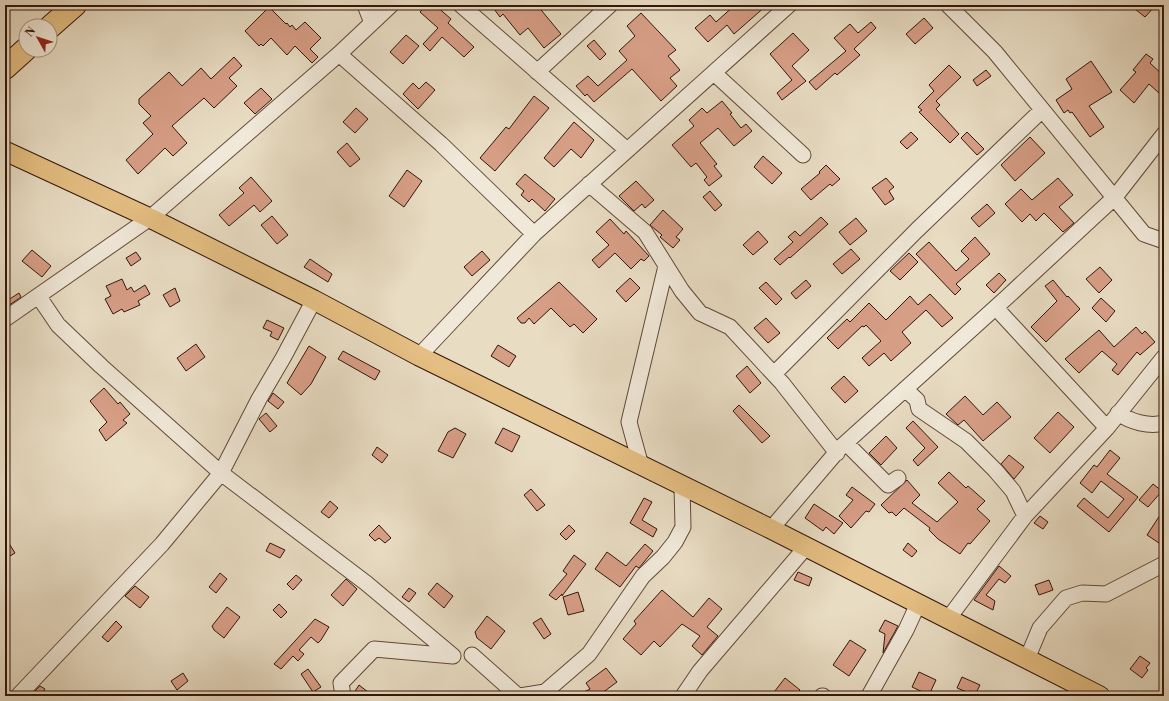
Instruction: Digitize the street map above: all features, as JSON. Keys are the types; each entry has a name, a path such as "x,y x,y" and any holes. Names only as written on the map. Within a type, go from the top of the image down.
{"highway":[{"path":"58,20 75,5"},
{"path":"5,68 18,56"}],"main road":[{"path":"5,152 150,218 314,300 419,356 1100,696"}],"street":[{"path":"365,5 372,22"},
{"path":"5,319 150,218 339,54 391,5"},
{"path":"461,5 627,150"},
{"path":"537,72 610,5"},
{"path":"419,356 534,234 789,5"},
{"path":"948,5 995,52 1041,111 1115,197 1144,234 1164,241"},
{"path":"339,54 441,144 534,234"},
{"path":"714,73 803,156"},
{"path":"774,374 917,230 1041,111"},
{"path":"770,530 842,448 1115,197 1164,134"},
{"path":"589,184 645,232 682,291 700,313 730,327 842,448 888,485 898,478"},
{"path":"641,466 629,422 666,266"},
{"path":"39,296 58,325 101,366 221,473 366,584 453,656 374,649 341,683 343,696"},
{"path":"18,696 162,544 221,473 259,399 284,358 314,300"},
{"path":"996,308 1107,428"},
{"path":"948,619 1025,516 1107,428 1164,357"},
{"path":"906,389 917,400 919,409 966,441 995,470 1013,491 1025,516"},
{"path":"1118,414 1130,421 1158,425 1164,423"},
{"path":"472,655 519,696 545,692 589,654 643,576 663,557 675,542 683,527 682,486"},
{"path":"683,696 700,671 806,548"},
{"path":"1027,659 1040,628 1066,598 1082,593 1106,594 1164,564"},
{"path":"869,696 906,630 918,604"}],"building":[{"path":"426,5 435,5 451,19 448,23 474,47 464,57 442,37 430,51 423,44 438,28 420,12"},
{"path":"491,5 537,5 561,34 544,48 528,28 520,35 503,14 500,17"},
{"path":"735,5 767,5 734,34 727,25 708,42 695,28 710,15 716,22"},
{"path":"1130,5 1156,5 1145,17"},
{"path":"269,7 290,27 292,25 296,30 305,22 321,38 310,49 318,57 312,63 295,46 287,55 271,38 263,46 261,44 259,46 245,31"},
{"path":"641,13 676,50 668,56 680,70 670,78 677,86 661,101 632,69 594,102 587,94 585,96 576,86 588,76 598,86 627,60 619,51 635,36 627,26"},
{"path":"924,18 933,28 915,44 906,34"},
{"path":"871,22 876,28 854,49 860,55 837,75 835,73 816,90 809,82 846,51 834,38 850,24 858,33"},
{"path":"793,33 809,50 792,66 806,81 782,100 777,93 792,80 770,54"},
{"path":"406,35 419,46 403,64 390,52"},
{"path":"594,40 606,54 600,60 587,46"},
{"path":"1146,54 1153,59 1150,63 1164,76 1164,88 1159,93 1149,84 1134,103 1120,90 1136,72 1133,70"},
{"path":"234,57 242,66 229,78 237,86 214,108 204,98 172,126 187,143 173,156 165,148 138,174 126,160 153,134 143,123 151,116 139,104 139,99 169,72 182,86 201,68 211,79"},
{"path":"1091,61 1112,92 1089,106 1104,127 1090,137 1072,112 1070,113 1068,110 1064,113 1056,100 1072,89 1066,79"},
{"path":"949,65 961,77 936,101 940,105 936,109 959,134 950,143 919,112 922,110 918,107 934,91 929,85"},
{"path":"986,70 991,76 977,86 973,80"},
{"path":"426,82 435,90 418,109 403,94 413,83 419,89"},
{"path":"261,88 272,99 255,114 244,103"},
{"path":"534,96 549,108 495,171 480,158 506,127 509,129"},
{"path":"722,101 732,113 730,114 741,128 746,124 752,131 734,146 718,128 700,143 717,164 714,166 722,176 709,186 704,180 707,177 696,163 691,167 672,145 694,126 689,120 702,108 707,113"},
{"path":"356,108 368,119 355,133 343,122"},
{"path":"574,122 594,140 581,158 571,149 554,167 544,158"},
{"path":"911,132 918,139 907,149 900,142"},
{"path":"967,132 984,149 977,155 961,138"},
{"path":"1030,137 1045,153 1015,181 1001,165"},
{"path":"347,143 360,159 350,167 337,152"},
{"path":"763,156 782,173 772,184 754,167"},
{"path":"826,165 840,179 832,186 830,184 811,200 801,189 820,173 819,172"},
{"path":"407,170 422,181 404,207 389,196"},
{"path":"525,174 555,199 545,211 532,199 529,202 521,195 524,191 516,184"},
{"path":"251,177 272,201 260,212 254,205 229,226 219,215 244,193 239,188"},
{"path":"886,178 894,187 889,191 894,199 885,205 872,188"},
{"path":"1058,178 1073,195 1059,207 1074,223 1063,232 1044,213 1036,221 1030,214 1022,222 1005,204 1021,189 1032,200"},
{"path":"636,181 654,200 645,208 642,204 634,211 619,196"},
{"path":"710,191 722,205 715,211 703,197"},
{"path":"987,204 995,213 979,227 971,218"},
{"path":"663,210 683,229 676,237 680,240 673,248 660,237 662,235 650,225"},
{"path":"272,216 288,235 277,244 261,225"},
{"path":"821,217 828,224 780,265 774,259 793,242 788,237 795,231 800,236"},
{"path":"856,218 867,231 850,245 839,232"},
{"path":"610,219 624,234 626,231 649,256 644,261 641,259 631,269 615,253 599,268 592,260 609,245 596,232"},
{"path":"758,231 768,242 753,255 743,245"},
{"path":"975,237 990,254 956,284 961,289 955,295 916,254 929,242 956,271 969,259 961,251"},
{"path":"851,249 860,259 842,274 833,264"},
{"path":"32,250 51,266 42,277 22,261"},
{"path":"482,251 490,260 472,276 464,267"},
{"path":"136,252 141,259 131,266 126,258"},
{"path":"909,253 918,262 900,280 890,271"},
{"path":"310,259 332,274 328,282 304,267"},
{"path":"1100,267 1112,280 1099,293 1086,279"},
{"path":"999,273 1006,280 994,293 986,285"},
{"path":"630,278 640,288 626,302 616,291"},
{"path":"122,279 127,290 131,287 134,292 145,285 150,294 138,301 140,305 124,312 122,309 113,314 105,299 111,296 106,286"},
{"path":"806,280 811,286 796,299 791,293"},
{"path":"1053,280 1067,297 1068,296 1080,309 1046,342 1031,327 1057,301 1045,286"},
{"path":"559,282 597,319 583,333 574,324 570,327 551,308 534,324 529,318 525,323 521,323 517,318"},
{"path":"766,282 782,299 776,305 759,288"},
{"path":"175,288 180,301 170,307 163,295"},
{"path":"19,293 21,297 5,308 5,302"},
{"path":"930,294 953,318 942,327 926,310 902,332 911,343 891,361 884,353 869,366 862,358 881,341 866,325 864,327 862,326 838,349 827,338 847,319 850,322 869,303 886,320 910,296 918,305"},
{"path":"1101,298 1115,311 1106,322 1092,308"},
{"path":"766,318 780,333 768,343 754,328"},
{"path":"267,320 284,328 278,340 270,336 272,332 263,328"},
{"path":"1136,327 1142,334 1145,331 1155,342 1140,355 1137,352 1118,375 1112,370 1117,364 1102,351 1079,373 1065,359 1099,330 1114,347"},
{"path":"196,344 205,357 186,371 177,358"},
{"path":"498,345 516,356 509,367 491,356"},
{"path":"309,346 326,357 311,384 301,395 287,383"},
{"path":"343,351 380,371 375,380 338,359"},
{"path":"747,366 761,383 750,393 736,376"},
{"path":"844,376 858,391 845,403 831,388"},
{"path":"104,388 118,404 120,402 130,414 123,420 127,423 106,441 99,430 107,422 90,401"},
{"path":"273,393 284,402 278,409 268,401"},
{"path":"965,396 983,415 997,402 1011,417 983,441 964,420 958,425 946,414"},
{"path":"739,405 770,436 762,443 733,411"},
{"path":"1058,412 1074,427 1050,453 1034,438"},
{"path":"266,413 277,426 270,432 259,419"},
{"path":"913,421 938,447 918,466 913,460 925,448 906,428"},
{"path":"455,428 466,434 453,458 438,451 448,432"},
{"path":"503,428 520,436 512,452 495,443"},
{"path":"886,436 897,448 881,465 869,453"},
{"path":"377,447 388,455 382,463 372,455"},
{"path":"1110,450 1120,458 1107,474 1138,497 1109,532 1077,506 1084,498 1108,518 1124,499 1101,481 1092,493 1080,483 1094,465 1097,467"},
{"path":"1009,455 1024,467 1014,479 1001,464"},
{"path":"949,472 966,488 968,486 985,501 977,509 990,521 970,544 968,543 960,554 938,539 929,530 930,528 904,508 896,516 892,512 889,513 881,505 907,480 920,495 912,503 937,522 958,502 938,483"},
{"path":"1153,484 1162,491 1148,507 1139,500"},
{"path":"852,487 875,504 869,512 866,511 851,528 839,516 853,500 846,495"},
{"path":"531,489 545,505 537,511 524,495"},
{"path":"644,498 652,502 642,520 657,529 653,537 630,523"},
{"path":"330,501 338,508 329,518 321,512"},
{"path":"814,504 843,523 834,534 826,527 823,531 805,518"},
{"path":"1164,509 1164,536 1159,543 1147,535"},
{"path":"1040,516 1048,522 1043,529 1034,523"},
{"path":"379,525 391,538 385,543 379,538 375,541 369,535"},
{"path":"569,525 575,531 566,540 560,534"},
{"path":"5,537 15,553 5,559"},
{"path":"270,543 285,550 280,558 266,551"},
{"path":"908,543 917,551 912,557 903,550"},
{"path":"645,544 653,551 639,568 636,566 620,587 595,569 607,552 626,566"},
{"path":"574,555 586,564 562,596 562,594 556,600 549,595 567,574 563,571"},
{"path":"999,566 1011,576 1005,583 999,579 986,595 995,601 993,610 974,600"},
{"path":"798,572 812,578 809,586 794,580"},
{"path":"220,573 227,579 216,593 209,587"},
{"path":"296,575 302,580 293,590 287,584"},
{"path":"346,579 357,589 343,606 331,595"},
{"path":"1049,580 1053,590 1039,595 1035,585"},
{"path":"437,583 453,596 444,608 428,594"},
{"path":"135,586 149,597 140,608 125,596"},
{"path":"409,588 416,593 409,602 402,597"},
{"path":"662,590 693,617 709,598 722,609 707,627 718,636 702,655 692,646 700,636 682,624 660,647 654,641 641,655 623,639 636,624 634,621"},
{"path":"578,592 584,611 568,615 563,597"},
{"path":"279,604 287,612 281,618 273,610"},
{"path":"227,607 240,617 224,638 214,630 212,626"},
{"path":"487,616 505,631 491,649 477,638 475,632"},
{"path":"541,618 551,634 544,639 533,623"},
{"path":"315,619 329,627 321,640 318,643 311,637 299,650 304,654 298,661 293,656 281,669 274,664"},
{"path":"885,620 898,626 883,653 885,634 879,631"},
{"path":"116,621 122,627 108,642 102,637"},
{"path":"850,640 866,650 849,676 833,665"},
{"path":"1140,656 1150,663 1146,668 1148,670 1142,678 1130,669"},
{"path":"606,668 617,682 598,696 576,696 590,689 586,683"},
{"path":"308,669 321,687 313,692 301,674"},
{"path":"919,672 936,680 929,695 912,687"},
{"path":"183,673 188,681 177,690 171,681"},
{"path":"962,677 980,685 976,693 970,691 969,693 957,688"},
{"path":"785,678 800,690 795,696 771,696"},
{"path":"359,685 373,696 352,696"},
{"path":"40,686 45,689 41,696 30,696"}]}
